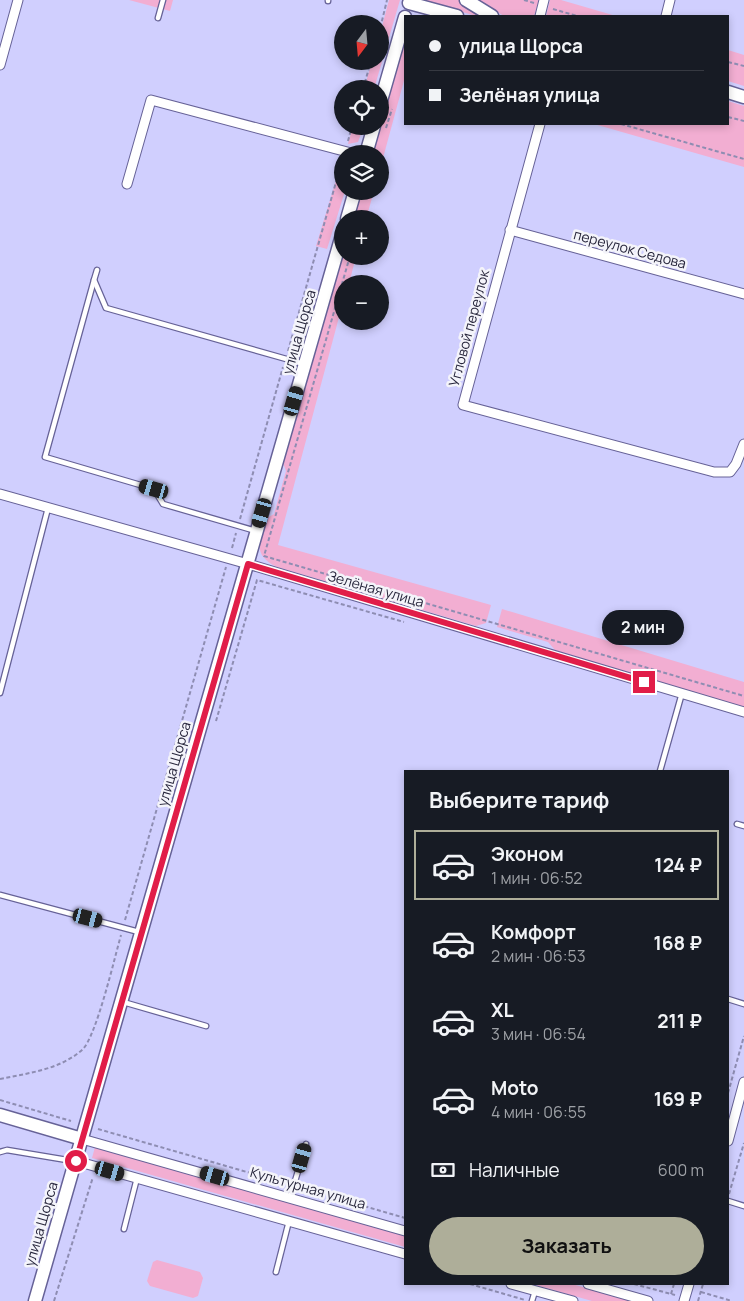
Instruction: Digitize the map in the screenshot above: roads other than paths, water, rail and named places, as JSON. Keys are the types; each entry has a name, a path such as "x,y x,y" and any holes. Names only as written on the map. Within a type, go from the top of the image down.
{"street":[{"path":"0,65 18,0"},
{"path":"466,0 490,15"},
{"path":"540,15 544,0"},
{"path":"666,15 670,0"},
{"path":"406,15 409,1 454,15"},
{"path":"387,80 404,20"},
{"path":"729,92 744,97"},
{"path":"127,184 151,100 334,148"},
{"name":"Угловой переулок","path":"540,125 463,405 714,472 730,472 736,464 744,444"},
{"name":"переулок Седова","path":"510,230 744,294"},
{"name":"улица Щорса","path":"35,1301 334,262"},
{"name":"Зелёная улица","path":"0,494 248,564 744,712"},
{"path":"729,1137 744,1082"},
{"name":"Культурная улица","path":"0,1115 404,1231"},
{"path":"75,1161 404,1254"},
{"path":"515,1285 573,1301"},
{"path":"592,1285 648,1301"},
{"path":"684,1301 688,1285"}],"lane":[{"path":"158,18 163,0"},
{"path":"97,270 45,456 154,489 163,504 257,532"},
{"path":"94,280 106,308 305,364"},
{"path":"0,693 48,507"},
{"path":"660,770 682,693"},
{"path":"738,824 744,826"},
{"path":"0,895 141,933"},
{"path":"729,999 744,1004"},
{"path":"122,1001 206,1026"},
{"path":"290,1198 306,1144"},
{"path":"0,1152 7,1150 75,1161"},
{"path":"124,1229 137,1178"},
{"path":"729,1200 744,1206"},
{"path":"276,1272 289,1221"},
{"path":"532,1301 535,1290"}]}
